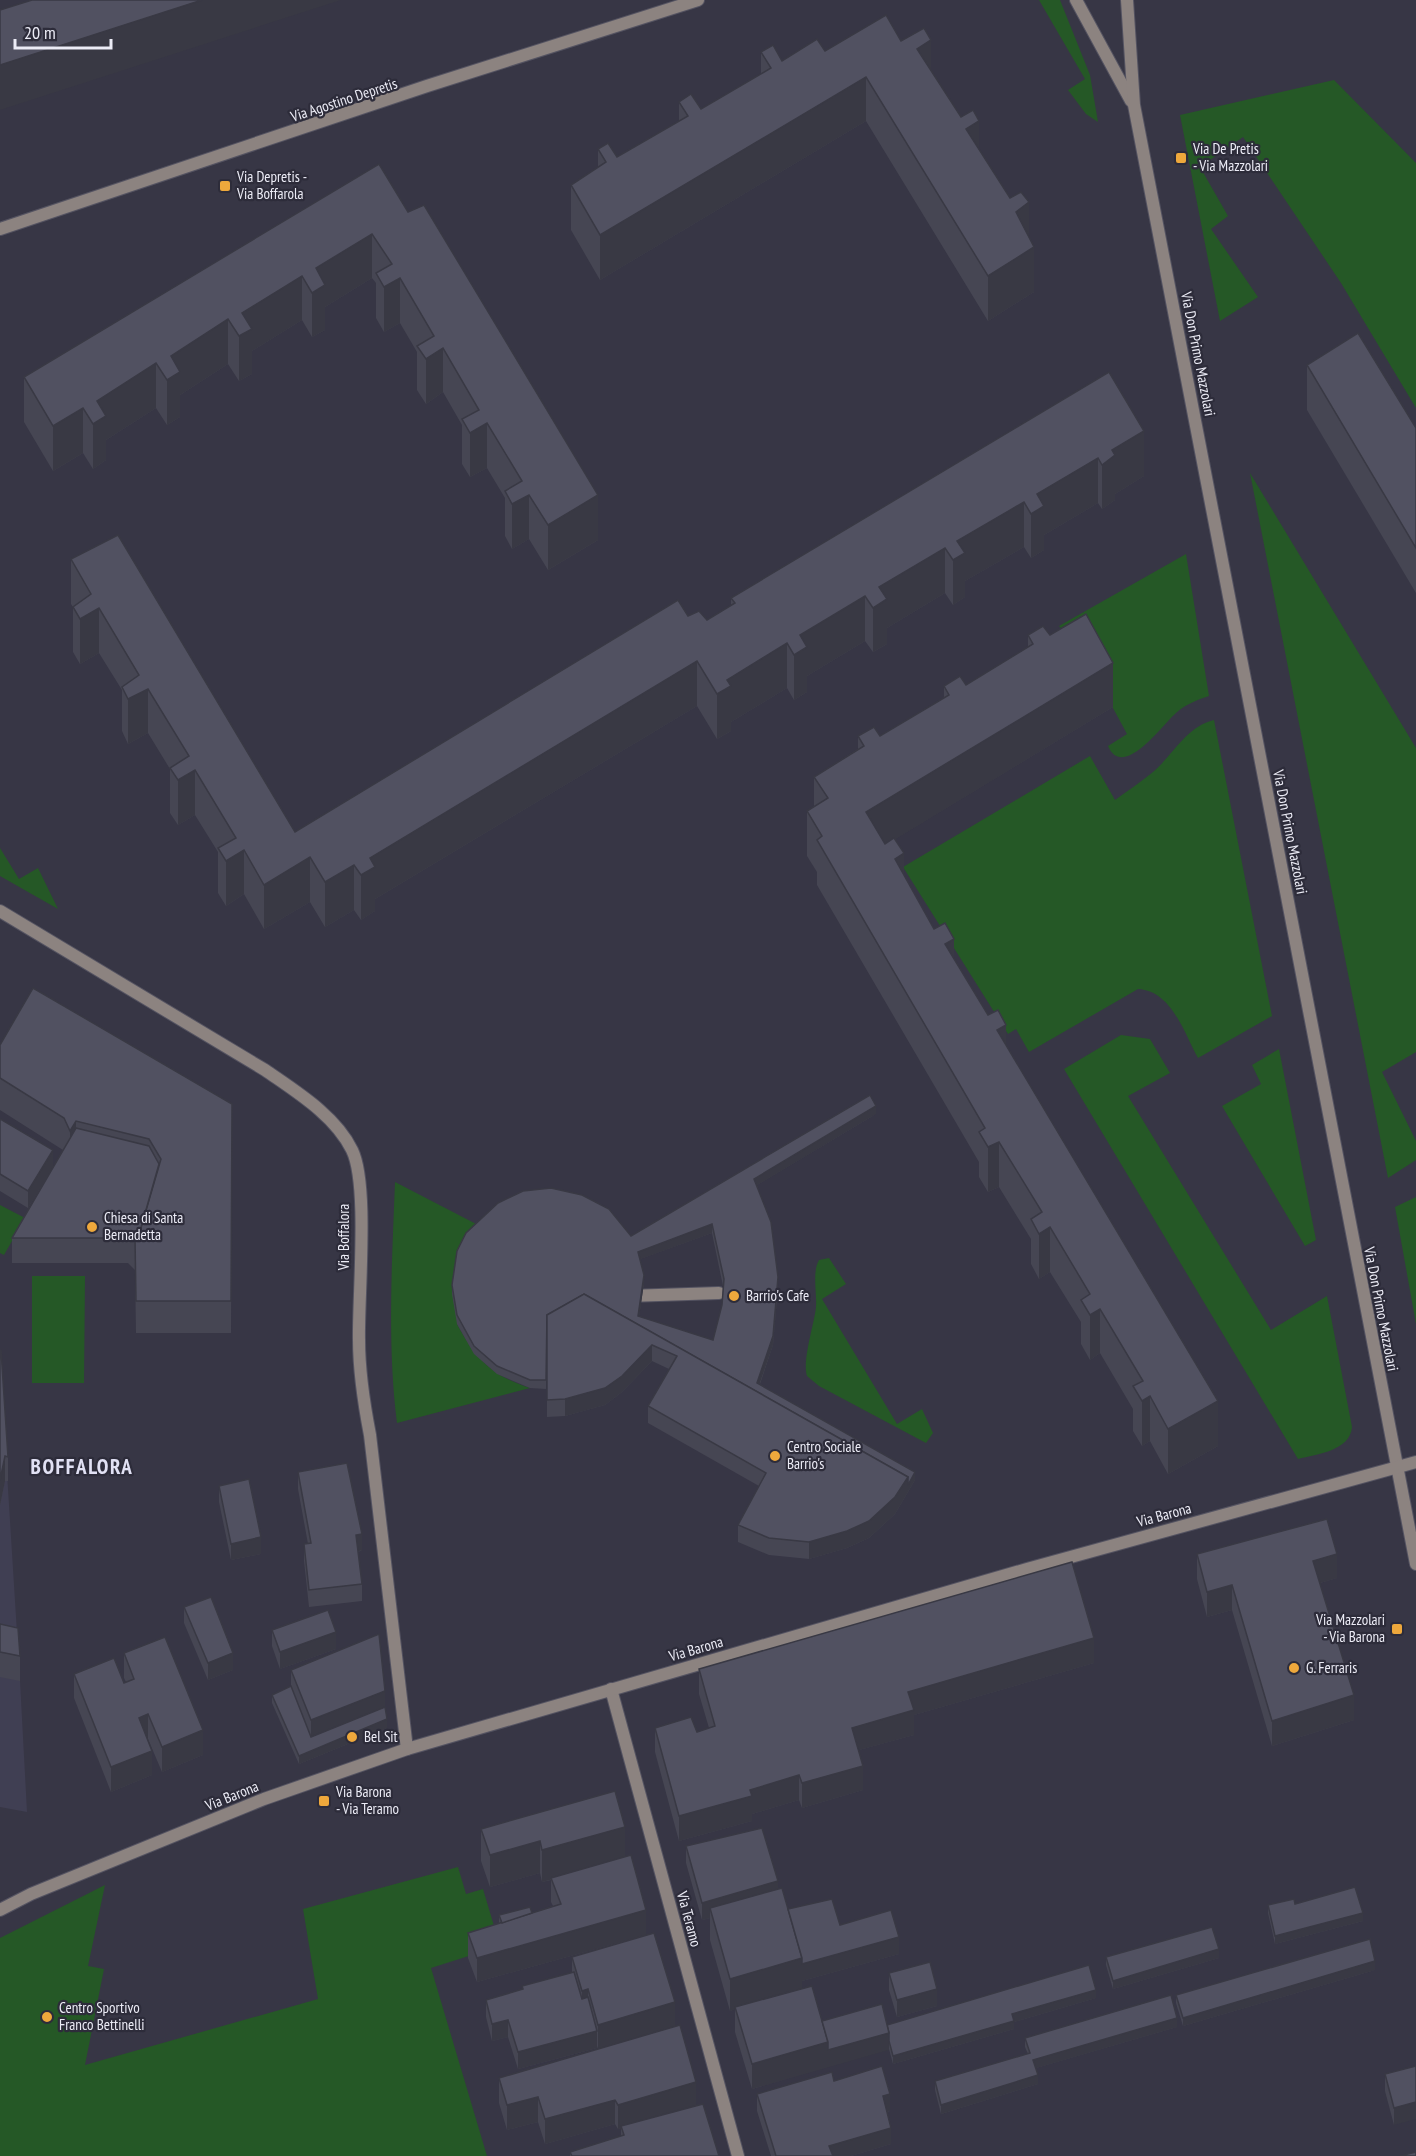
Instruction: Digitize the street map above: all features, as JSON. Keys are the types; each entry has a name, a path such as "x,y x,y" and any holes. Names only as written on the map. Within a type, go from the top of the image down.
{"street":[{"name":"Via Agostino Depretis","path":"0,229 427,86 698,0"},
{"name":"Via Don Primo Mazzolari","path":"1076,0 1134,105"},
{"name":"Via Don Primo Mazzolari","path":"1127,0 1134,105 1395,1467 1416,1564"},
{"name":"Via Boffalora","path":"0,911 265,1070 305,1098 336,1129 352,1150 360,1178 358,1344 407,1749"},
{"path":"628,1296 719,1293"},
{"name":"Via Barona","path":"0,1910 31,1894 264,1799 407,1749 1027,1569 1416,1462"},
{"name":"Via Teramo","path":"611,1689 738,2156"}],"shaded area":[{"path":"0,1361 20,1681 27,1812 0,1807"}],"green space":[{"path":"1039,0 1060,0 1090,75 1098,122 1086,114 1068,90 1085,79"},
{"path":"1334,80 1416,163 1416,408 1341,283 1243,137 1200,167 1228,216 1211,229 1258,297 1220,321 1180,115"},
{"path":"1250,473 1416,748 1416,1052 1382,1072 1416,1141 1416,1160 1388,1178"},
{"path":"1186,554 1209,696 1180,710 1153,738 1133,754 1123,757 1115,755 1108,746 1127,734 1086,658 1059,626"},
{"path":"1214,720 1272,1016 1198,1058 1176,1015 1168,1005 1160,997 1138,989 1029,1052 1016,1029 1008,1034 903,867 1090,756 1115,800 1153,772 1196,728"},
{"path":"0,848 19,879 38,868 58,909 0,876"},
{"path":"1121,1035 1150,1039 1170,1073 1128,1096 1271,1330 1327,1296 1352,1427 1350,1435 1339,1446 1323,1453 1298,1459 1064,1069"},
{"path":"1279,1049 1316,1240 1305,1246 1222,1106 1261,1084 1252,1065"},
{"path":"395,1182 480,1226 457,1324 471,1347 486,1365 505,1378 530,1388 397,1423 391,1333"},
{"path":"1416,1197 1416,1324 1395,1207"},
{"path":"0,1205 25,1218 4,1255 0,1253"},
{"path":"829,1258 846,1284 822,1299 897,1424 922,1409 933,1433 926,1443 819,1386 807,1376 807,1352 816,1307 816,1270 819,1260"},
{"path":"32,1276 85,1276 84,1383 32,1383"},
{"path":"458,1867 466,1894 483,1889 500,1946 431,1968 487,2156 0,2156 0,1938 105,1885 88,1966 104,1969 85,2065 318,1999 303,1909"}],"building":[{"path":"32,0 202,0 0,65 0,10"},
{"path":"886,15 901,41 924,28 931,40 917,49 961,117 973,110 979,121 966,129 1010,198 1021,192 1029,202 1016,212 1034,247 988,276 866,77 600,235 571,185 606,162 598,149 608,143 617,157 688,116 679,102 691,94 701,109 771,68 761,52 773,45 782,61 817,39 825,51"},
{"path":"379,164 408,212 424,205 598,495 548,525 529,495 512,504 505,491 522,481 487,423 470,433 462,419 479,410 443,348 426,359 417,346 434,336 400,278 384,287 376,273 392,264 372,234 316,268 325,285 312,293 302,276 242,313 252,329 239,336 228,319 171,356 180,372 167,380 156,363 97,401 106,416 93,424 83,408 53,426 24,377"},
{"path":"1358,333 1416,428 1416,548 1307,365"},
{"path":"1109,372 1144,431 1112,450 1115,455 1102,465 1098,458 1037,494 1044,506 1031,514 1024,502 957,541 965,553 953,560 945,548 879,587 887,599 873,608 865,596 800,635 807,647 794,655 787,643 727,680 731,686 717,694 697,661 370,858 375,867 361,875 354,865 325,882 310,857 264,885 244,850 226,861 218,848 236,838 195,770 178,780 170,768 189,756 148,689 128,699 122,687 139,675 99,608 80,619 73,607 91,594 71,559 118,535 295,832 678,600 688,616 699,611 707,620 735,603 731,598"},
{"path":"1086,614 1113,663 866,812 885,844 894,838 904,853 895,859 934,929 945,923 954,939 945,944 988,1015 998,1010 1006,1025 997,1030 1218,1401 1168,1429 1150,1396 1142,1401 1133,1386 1143,1381 1100,1309 1090,1315 1081,1300 1090,1294 1050,1227 1039,1234 1031,1219 1042,1212 999,1142 988,1147 979,1132 985,1128 817,840 822,836 807,811 828,798 814,777 864,746 858,736 874,727 880,736 949,695 944,686 960,676 966,685 1033,644 1028,635 1043,626 1050,635"},
{"path":"33,988 232,1104 231,1301 136,1301 135,1238 128,1231 140,1231 161,1159 149,1139 76,1121 70,1131 64,1118 0,1078 0,1045"},
{"path":"870,1095 876,1106 754,1179 771,1222 778,1277 773,1336 757,1383 915,1472 908,1485 908,1477 584,1294 547,1315 546,1380 530,1380 497,1366 474,1346 457,1315 452,1285 457,1251 466,1233 498,1203 523,1191 551,1188 582,1195 609,1209 631,1236","holes":["712,1224 724,1279 722,1305 713,1340 638,1316 644,1275 638,1252"]},
{"path":"0,1119 53,1150 28,1191 0,1174"},
{"name":"Chiesa di Santa Bernadetta","path":"76,1128 149,1146 159,1164 140,1231 128,1231 128,1238 12,1238"},
{"name":"Centro Sociale Barrio's","path":"584,1294 908,1477 895,1497 869,1521 847,1531 809,1542 769,1538 738,1525 766,1473 648,1406 677,1356 652,1345 622,1376 605,1388 565,1399 547,1400 547,1315"},
{"path":"0,1350 8,1457 5,1456 0,1480"},
{"path":"347,1463 362,1534 356,1535 362,1584 309,1590 304,1544 311,1543 298,1472"},
{"path":"249,1479 261,1537 231,1544 219,1486"},
{"name":"G. Ferraris","path":"1327,1519 1337,1554 1313,1561 1354,1695 1272,1721 1232,1585 1207,1592 1197,1554"},
{"path":"1072,1562 1094,1638 908,1692 914,1710 852,1728 863,1766 802,1783 799,1775 750,1790 752,1796 679,1816 655,1728 691,1717 697,1732 715,1726 699,1669"},
{"path":"211,1597 233,1653 208,1663 184,1607"},
{"path":"328,1610 336,1632 280,1652 272,1630"},
{"path":"0,1624 18,1628 20,1656 0,1652"},
{"path":"379,1634 385,1691 311,1720 291,1670"},
{"path":"165,1637 203,1730 162,1747 148,1714 139,1718 152,1751 111,1767 74,1674 114,1658 124,1683 134,1679 124,1653"},
{"path":"291,1686 311,1737 385,1707 387,1719 299,1756 272,1695"},
{"path":"615,1791 625,1827 542,1850 540,1841 490,1855 481,1829"},
{"path":"762,1828 778,1881 702,1903 686,1846"},
{"path":"631,1855 646,1910 477,1958 468,1933 561,1904 551,1878"},
{"path":"1355,1887 1363,1913 1275,1936 1268,1905 1294,1899 1295,1904"},
{"path":"782,1888 802,1958 730,1979 710,1908"},
{"path":"832,1899 840,1925 891,1910 899,1937 802,1964 788,1909"},
{"path":"530,1907 532,1913 502,1923 499,1915"},
{"path":"1212,1927 1219,1949 1113,1981 1106,1957"},
{"path":"654,1933 675,2002 598,2025 588,1989 582,1991 572,1957"},
{"path":"1370,1939 1375,1961 1183,2018 1176,1995"},
{"path":"930,1962 937,1989 897,2000 889,1973"},
{"path":"1089,1965 1096,1990 1012,2014 1014,2021 893,2056 887,2025"},
{"path":"574,1972 582,1999 588,1997 597,2031 518,2052 508,2020 492,2024 486,2000 523,1989 522,1986"},
{"path":"812,1986 828,2042 752,2064 735,2007"},
{"path":"1171,1995 1177,2018 1033,2060 1038,2075 941,2105 935,2081 1030,2053 1025,2038"},
{"path":"882,2004 889,2033 828,2050 822,2021"},
{"path":"680,2025 696,2082 618,2105 615,2100 545,2119 538,2097 507,2105 499,2078"},
{"path":"882,2066 890,2094 883,2096 891,2128 829,2146 833,2156 776,2156 757,2094 832,2072 834,2081"},
{"path":"1416,2066 1416,2102 1394,2108 1385,2074"},
{"path":"703,2104 719,2156 572,2156 570,2152 624,2135 621,2126"},
{"path":"1416,2152 1416,2156 1400,2156"}],"place":[{"name":"Via De Pretis - Via Mazzolari","path":"1181,158"},
{"name":"Via Depretis - Via Boffarola","path":"225,186"},
{"name":"Chiesa di Santa Bernadetta","path":"92,1227"},
{"name":"Barrio's Cafe","path":"734,1296"},
{"name":"Centro Sociale Barrio's","path":"775,1456"},
{"name":"Via Mazzolari - Via Barona","path":"1397,1629"},
{"name":"G. Ferraris","path":"1294,1668"},
{"name":"Bel Sit","path":"352,1737"},
{"name":"Via Barona - Via Teramo","path":"324,1801"},
{"name":"Centro Sportivo Franco Bettinelli","path":"47,2017"}],"district":[{"name":"BOFFALORA","path":"82,1467"}]}
